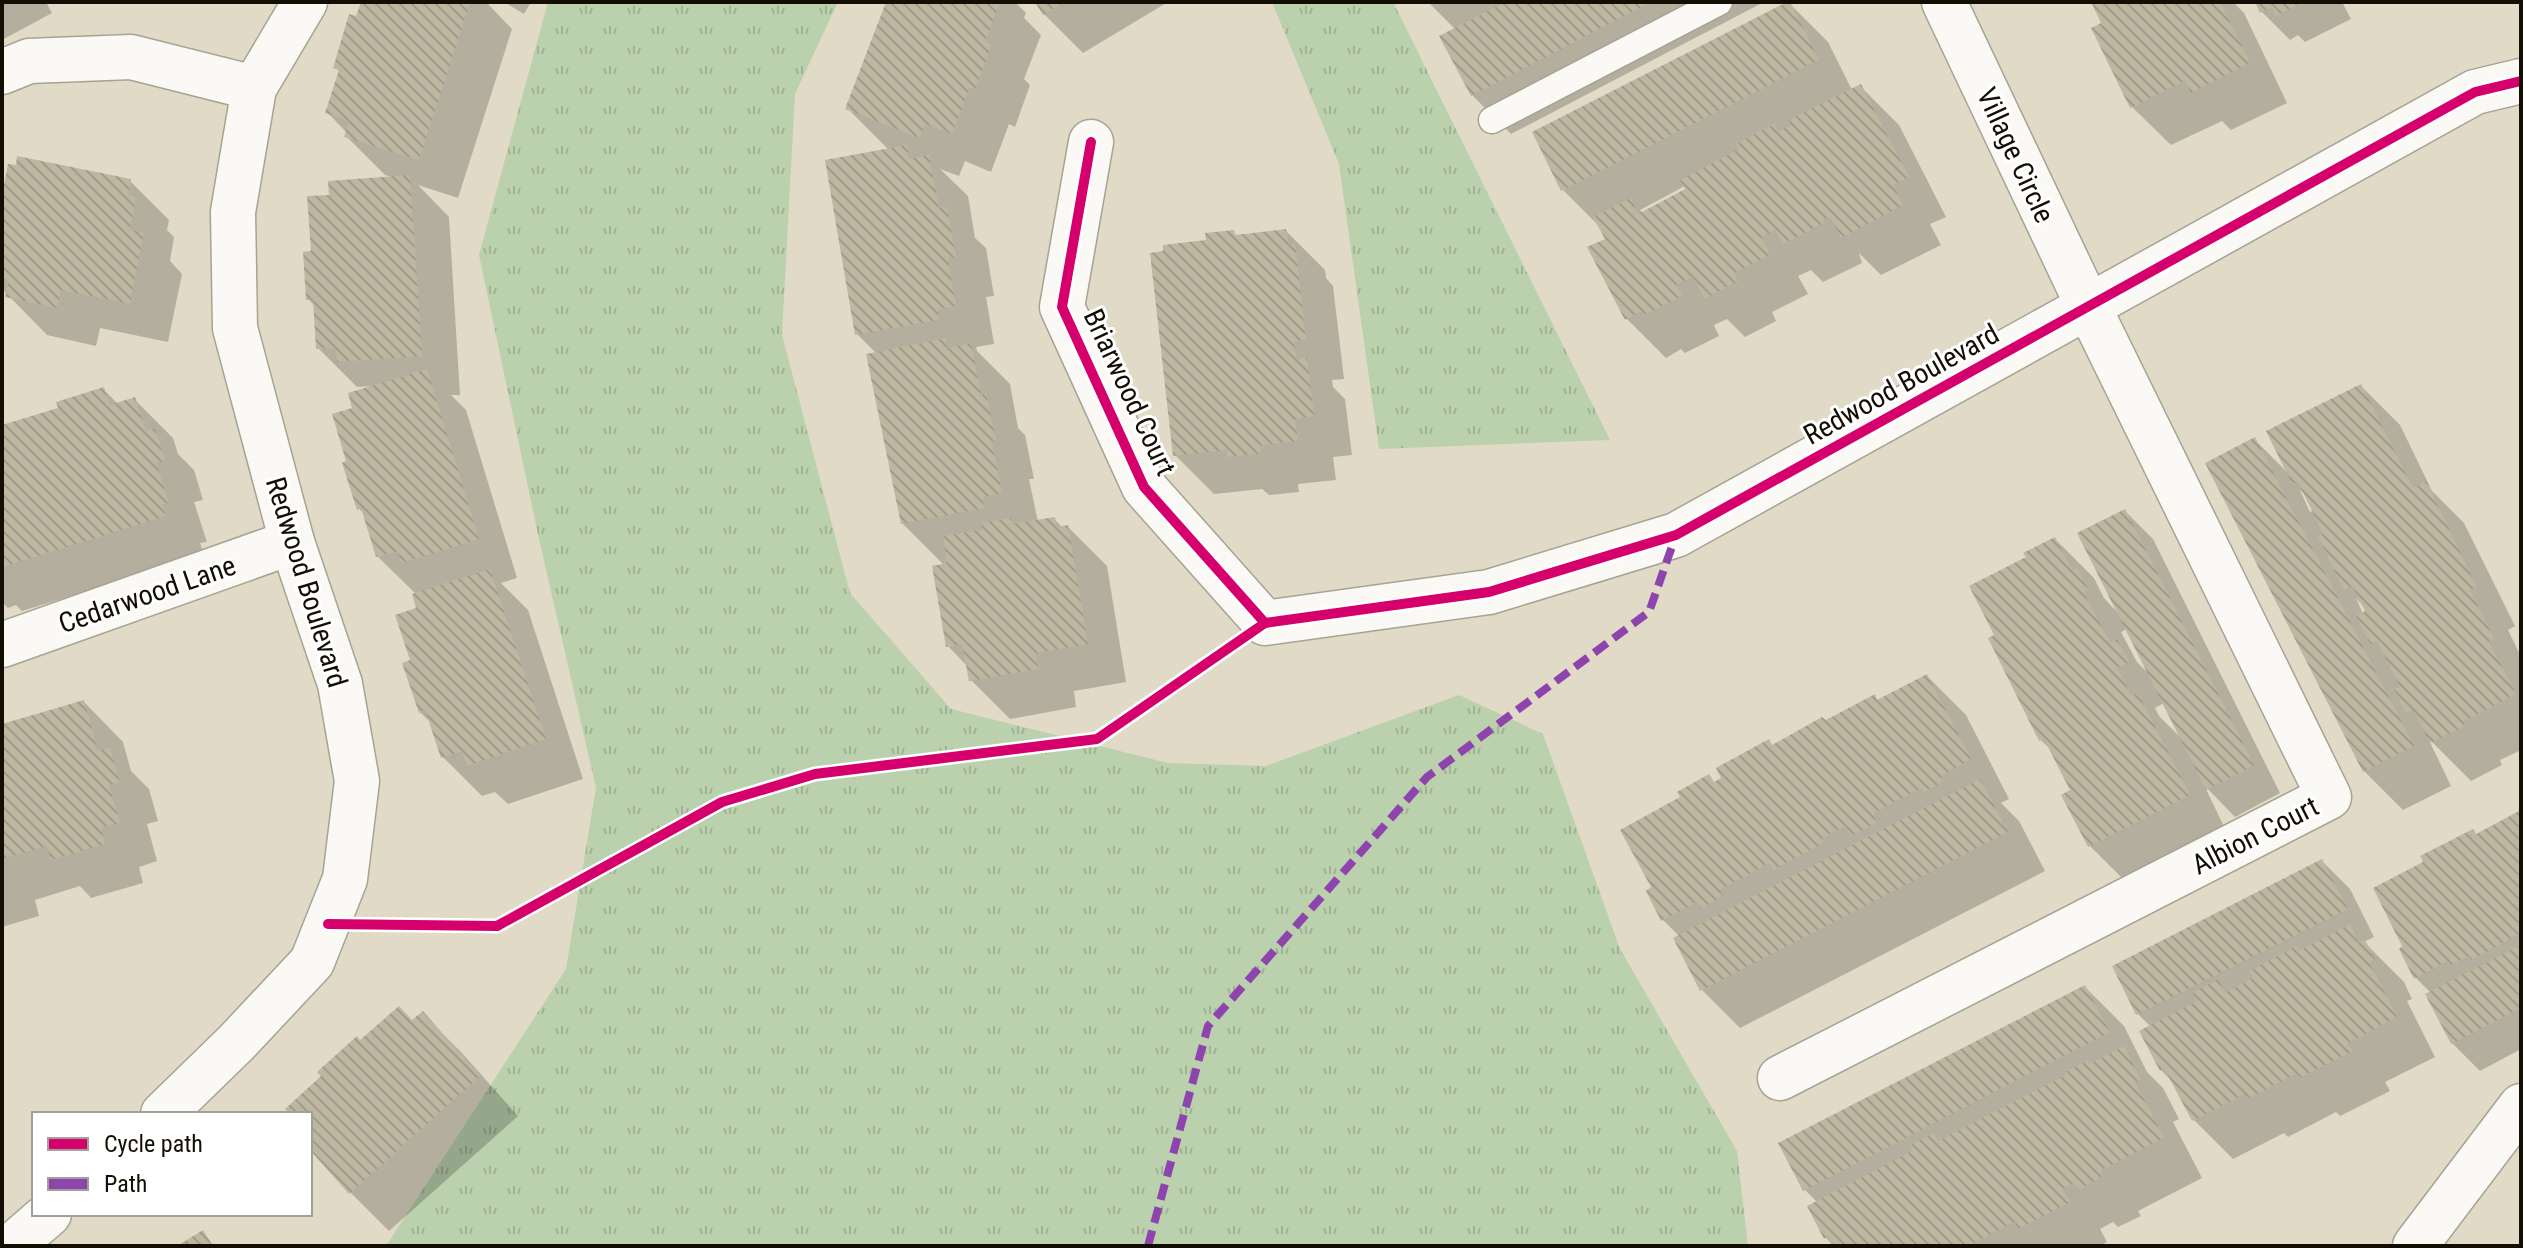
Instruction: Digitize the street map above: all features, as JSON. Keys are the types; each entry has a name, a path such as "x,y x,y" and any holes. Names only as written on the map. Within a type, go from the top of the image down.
{"street":[{"name":"Redwood Boulevard","path":"165,1112 312,962 345,879 357,781 340,684 292,542 235,328 233,212 254,88 305,2"},
{"name":"Village Circle","path":"1944,2 2089,308"},
{"path":"2,72 29,61 131,57 254,88"},
{"name":"Redwood Boulevard","path":"1265,623 1489,592 1676,535 2475,92 2521,81"},
{"name":"Briarwood Court","path":"1091,142 1062,307 1144,487 1265,623"},
{"name":"Albion Court","path":"1780,1078 2329,797 2089,308"},
{"name":"Cedarwood Lane","path":"2,645 292,542"},
{"path":"2415,1246 2521,1106"},
{"path":"12,1246 47,1216"}],"lane":[{"path":"1492,120 1719,2"}],"green space":[{"path":"548,2 838,2 795,94 782,335 850,593 951,709 1168,763 1266,766 1459,695 1543,734 1620,949 1737,1151 1748,1246 386,1246 566,969 596,788 479,255"},
{"path":"1272,2 1393,2 1610,440 1379,449 1339,164"}],"building":[{"path":"361,2 470,2 419,160 344,137 349,121 325,113 339,70 333,68 349,14 356,16"},
{"path":"886,2 1000,2 985,42 992,44 975,89 970,87 952,134 925,124 920,138 845,109"},
{"path":"1035,2 1065,2 1043,15"},
{"path":"1505,2 1651,2 1471,96 1439,36"},
{"path":"1790,2 1819,60 1561,191 1532,132"},
{"path":"2091,2 2220,2 2250,63 2191,93 2185,81 2130,108 2091,28 2101,23"},
{"path":"2255,2 2303,2 2276,16 2272,7 2260,13"},
{"path":"1861,84 1909,177 1893,185 1903,205 1841,238 1830,217 1783,244 1775,230 1761,237 1770,255 1734,273 1738,281 1704,299 1693,277 1676,285 1682,296 1644,315 1641,311 1625,320 1587,247 1605,239 1593,217 1631,198 1638,214 1685,189 1680,180 1739,149 1736,144 1775,124 1778,132 1791,125 1789,120"},
{"path":"907,145 909,159 929,155 939,208 947,207 956,257 948,258 956,306 938,309 939,320 855,335 825,160"},
{"path":"17,156 131,179 128,195 136,196 130,230 144,233 130,304 61,290 57,308 5,297 9,281 2,280 2,195 8,164 16,165"},
{"path":"410,175 422,356 337,362 336,348 316,349 313,300 306,300 303,252 311,251 307,196 329,195 328,181"},
{"path":"1286,229 1289,245 1295,244 1306,340 1294,341 1296,359 1307,358 1314,416 1295,419 1298,441 1260,445 1261,454 1227,457 1227,450 1173,456 1150,253 1163,251 1163,245 1206,240 1205,233 1234,230 1235,235"},
{"path":"946,338 947,348 971,343 981,395 986,393 996,440 992,441 1002,493 983,497 984,508 901,524 866,354"},
{"path":"427,369 479,539 401,563 398,551 376,557 361,508 357,510 342,463 346,461 332,414 352,408 348,393"},
{"path":"2361,384 2413,488 2426,481 2477,587 2470,590 2494,639 2489,642 2516,694 2463,721 2465,726 2430,743 2413,710 2406,713 2394,689 2400,687 2377,641 2370,644 2356,616 2365,611 2352,586 2344,590 2318,536 2323,534 2298,482 2292,484 2266,431"},
{"path":"104,387 110,405 135,397 146,431 155,428 165,461 156,463 169,503 162,504 166,516 2,567 2,425 58,408 56,402"},
{"path":"2255,437 2414,746 2363,772 2205,463"},
{"path":"2125,509 2254,765 2206,790 2077,533"},
{"path":"1055,517 1057,527 1068,525 1088,644 1036,653 1038,669 969,681 962,644 946,647 932,566 947,563 943,536 982,530 981,523 1011,518 1012,524"},
{"path":"2055,537 2072,570 2077,568 2088,590 2083,592 2110,642 2117,639 2129,662 2117,668 2131,696 2138,693 2190,795 2088,847 2061,795 2070,790 2044,739 2039,741 1988,638 1994,635 1969,586 2026,557 2023,553"},
{"path":"490,569 546,739 467,766 462,751 441,758 425,710 419,713 402,663 410,660 395,615 416,608 412,594"},
{"path":"1927,674 1971,759 1941,776 1943,782 1924,792 1921,788 1874,813 1876,823 1851,836 1845,825 1821,839 1823,843 1773,870 1769,863 1720,890 1723,896 1700,909 1697,902 1661,921 1646,891 1651,887 1620,830 1680,797 1677,792 1709,774 1714,782 1721,778 1716,768 1769,739 1772,745 1822,717 1826,720 1875,694 1877,700"},
{"path":"84,700 98,751 110,748 120,782 109,785 120,823 101,828 105,844 51,860 47,846 2,859 2,724"},
{"path":"1980,779 2008,832 1700,991 1673,938"},
{"path":"2521,810 2521,933 2471,960 2469,956 2450,965 2447,961 2414,979 2399,949 2402,946 2373,888 2423,862 2420,856 2473,829 2476,834"},
{"path":"2322,859 2348,909 2136,1015 2112,966"},
{"path":"2350,924 2359,943 2365,940 2375,959 2369,962 2397,1017 2347,1043 2353,1051 2299,1078 2296,1074 2247,1099 2244,1094 2192,1121 2164,1068 2160,1071 2139,1031 2197,1001 2193,993 2218,979 2225,993 2253,978 2249,971 2297,946 2299,951"},
{"path":"2521,945 2521,1008 2451,1044 2425,994"},
{"path":"2085,985 2110,1032 1803,1191 1778,1143"},
{"path":"399,1006 412,1020 423,1011 480,1076 349,1194 312,1152 312,1112 288,1112 285,1109 321,1076 317,1072 357,1036 360,1040"},
{"path":"2124,1046 2141,1080 2135,1082 2164,1138 2100,1171 2103,1176 2078,1190 2074,1183 2062,1189 2070,1202 2018,1229 2015,1222 1968,1246 1833,1246 1828,1236 1824,1239 1807,1206 1912,1151 1910,1145 1934,1133 1938,1141 2066,1075 2065,1072 2088,1060 2090,1064"},
{"path":"203,1230 213,1246 177,1246"}],"marked path":[{"path":"1148,1246 1208,1026 1427,777 1649,612 1676,535"}],"cycle path":[{"path":"328,924 497,926 722,802 815,774 1097,739 1265,623 1489,592 1676,535 2475,92 2521,81"},
{"path":"1091,142 1062,307 1144,487 1265,623"}]}
